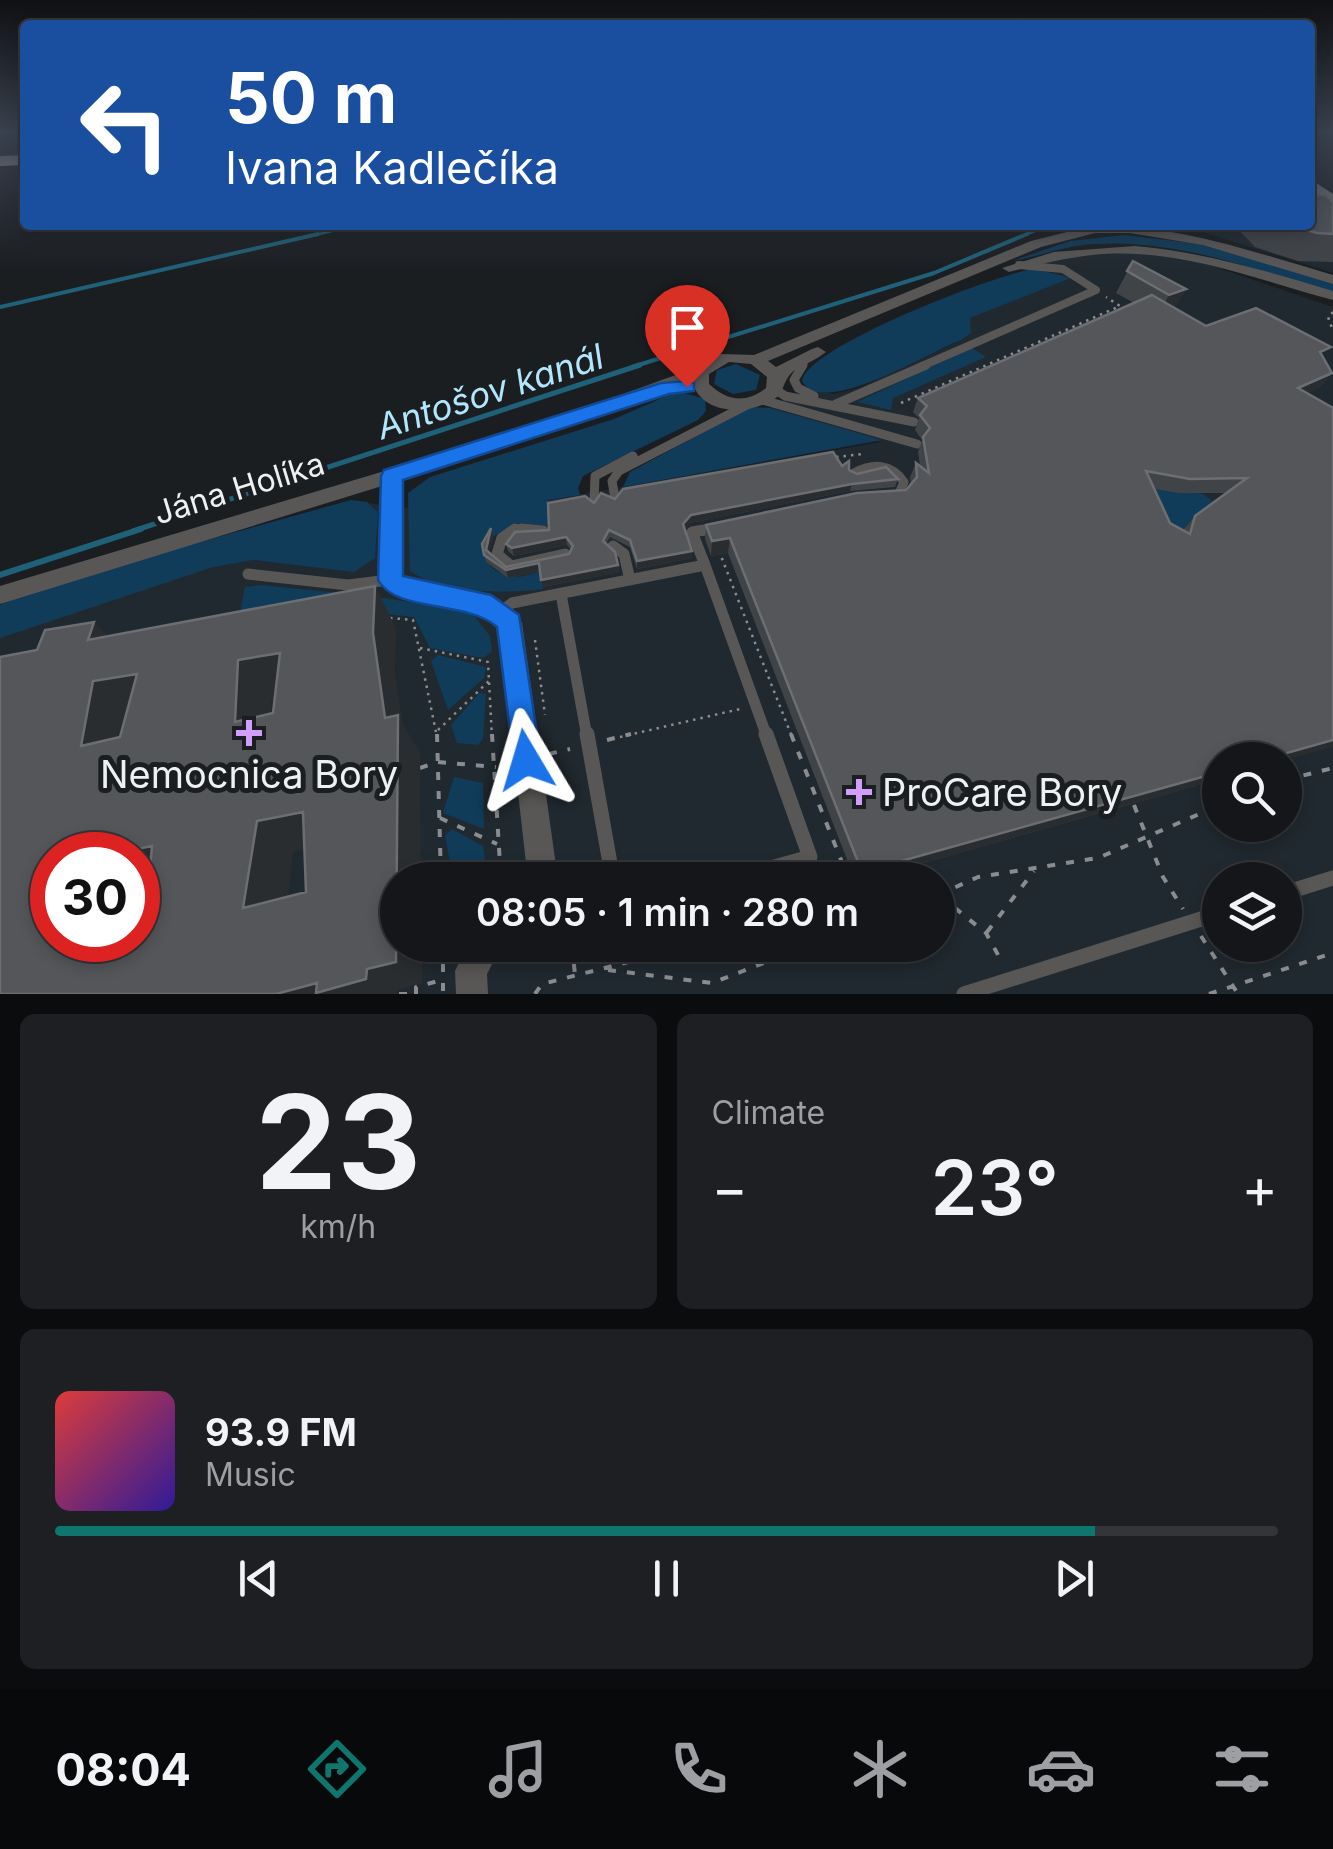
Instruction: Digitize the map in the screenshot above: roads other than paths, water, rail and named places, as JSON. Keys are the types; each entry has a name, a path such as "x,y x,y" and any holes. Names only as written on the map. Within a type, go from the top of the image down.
{"street":[{"path":"766,393 708,388 721,358 756,360 1036,244 1091,230"},
{"path":"1136,230 1205,242 1329,277"},
{"path":"766,393 786,366 1018,265 1082,249 1149,248 1310,289 1333,299"},
{"path":"756,360 766,393"},
{"name":"Jána Holíka","path":"0,596 668,388 708,388"},
{"path":"392,476 390,580 398,587 491,606 510,622 541,862"},
{"path":"457,987 476,962"}],"lane":[{"path":"836,404 1096,290 1064,269 1018,265"},
{"path":"807,357 794,380 798,388 824,401"},
{"path":"594,502 592,481 600,472 714,414 708,388"},
{"path":"615,498 612,481 619,471 766,393 824,401 914,422"},
{"path":"766,393 917,444"},
{"path":"854,473 877,465 897,471 904,489 902,496 888,500"},
{"path":"726,526 692,532 810,858 795,862"},
{"path":"543,531 516,528 502,538 497,554 502,562 520,568 565,554"},
{"path":"613,546 624,554 630,580"},
{"path":"499,613 512,603 705,564"},
{"path":"248,574 348,584 390,580"},
{"path":"366,600 390,580"},
{"path":"561,594 609,862"},
{"path":"1302,888 1333,878"},
{"path":"964,994 1202,918"}],"waterway":[{"path":"307,237 336,230"},
{"name":"Antošov kanál","path":"1021,237 1037,230"},
{"path":"0,307 318,234"},
{"name":"Antošov kanál","path":"632,367 934,273 1027,234"},
{"name":"Antošov kanál","path":"133,531 640,365"},
{"name":"Antošov kanál","path":"0,575 141,529"}],"place":[{"name":"Nemocnica Bory","path":"249,733"},
{"name":"ProCare Bory","path":"859,792"}]}
